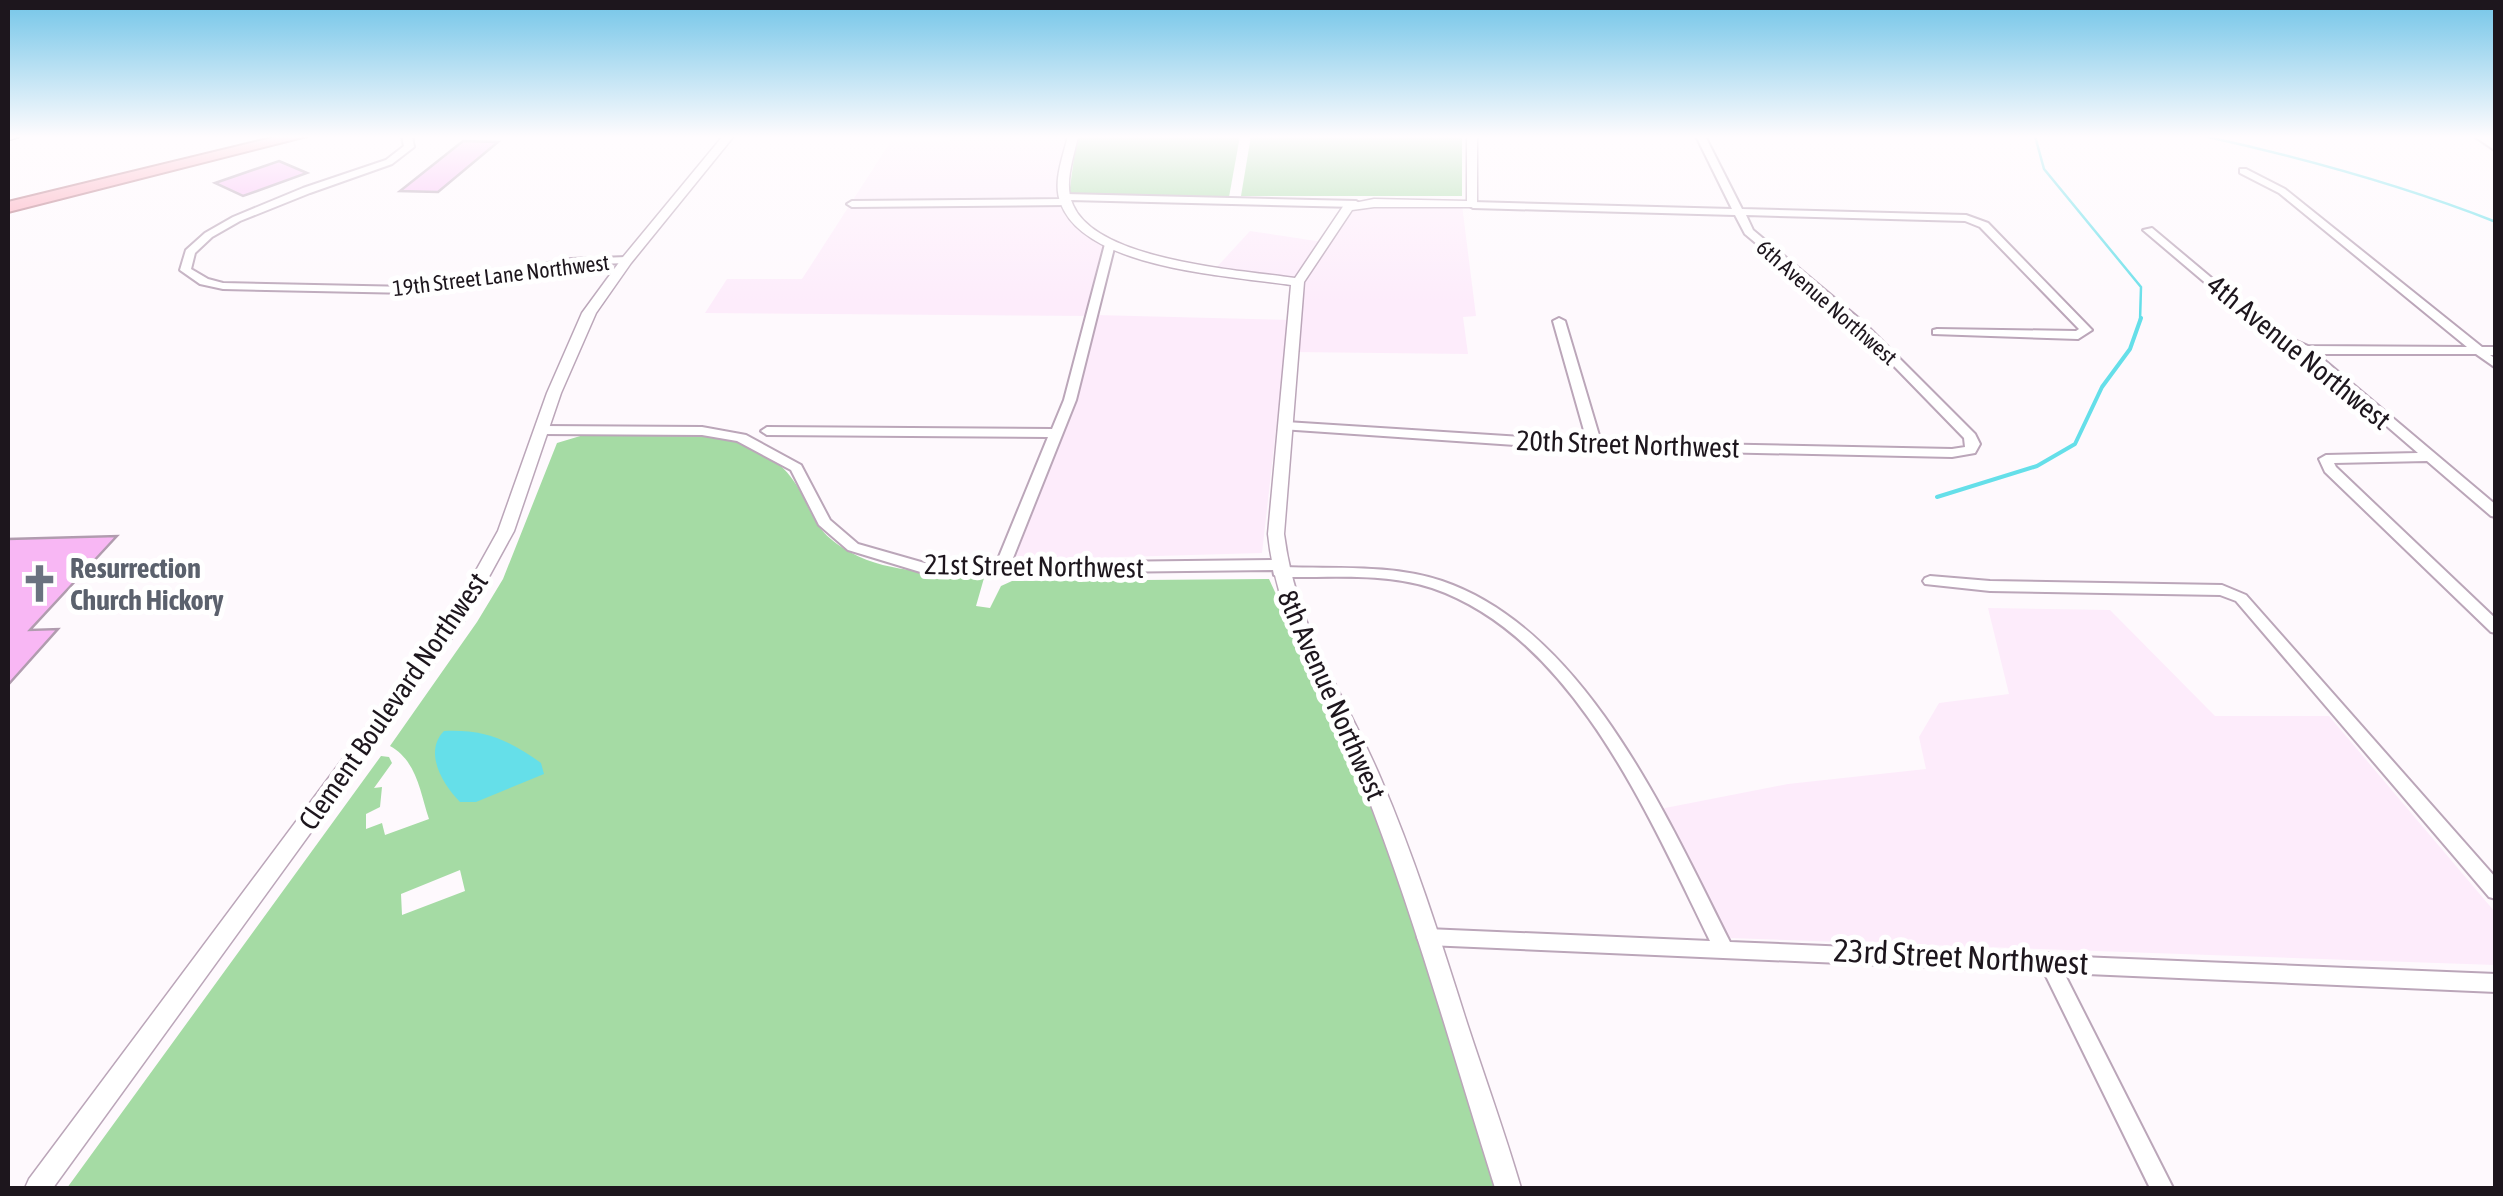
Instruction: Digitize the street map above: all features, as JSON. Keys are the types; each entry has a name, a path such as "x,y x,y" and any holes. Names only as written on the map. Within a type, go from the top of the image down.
{"highway":[{"path":"8,198 34,192"},
{"path":"8,207 70,192"}],"street":[{"name":"19th Street Lane Northwest","path":"308,192 226,223 192,248 184,262 185,270 204,282 224,286 411,290 571,262 626,260"},
{"name":"Clement Boulevard Northwest","path":"38,1188 461,613 506,531 579,332 626,260 683,192"},
{"path":"1065,192 1080,225 1110,244 1168,260 1298,282"},
{"path":"1474,192 1474,205"},
{"name":"6th Avenue Northwest","path":"1727,192 1757,240 1836,303 1970,437 1970,450"},
{"path":"2280,192 2496,365"},
{"path":"852,204 1066,199 1935,215 1979,222 2086,330 2078,335 1937,332"},
{"name":"8th Avenue Northwest","path":"1356,204 1342,212 1298,282 1278,569 1297,624 1370,776 1508,1188"},
{"name":"4th Avenue Northwest","path":"2148,230 2272,334 2306,350 2496,512"},
{"path":"1001,569 1070,400 1110,244"},
{"path":"1560,321 1595,446"},
{"path":"2306,350 2496,351"},
{"name":"20th Street Northwest","path":"1286,426 1595,446 1952,453 1970,450"},
{"name":"21st Street Northwest","path":"543,430 702,431 741,438 796,468 824,522 853,546 926,568 1371,573 1412,578 1467,596 1513,623 1547,656 1589,710 1642,795 1723,947"},
{"path":"767,431 1057,433"},
{"path":"2430,458 2326,459 2330,469 2496,628"},
{"path":"1930,581 2232,593 2242,598 2496,892"},
{"name":"23rd Street Northwest","path":"1426,937 2496,983"},
{"path":"2048,961 2162,1188"}],"shaded area":[{"path":"858,192 1069,192 1068,209 1110,244 1095,315 1295,320 1297,282 1215,269 1250,231 1323,242 1348,207 1462,205 1476,316 1463,317 1468,354 1293,352 1286,410 1278,411 1262,553 1012,560 1077,401 1070,400 1094,316 705,313 727,279 802,279"},
{"path":"1988,608 2110,610 2215,716 2329,716 2495,912 2495,965 1729,938 1660,809 1788,784 1926,769 1919,737 1939,703 2009,694"}],"green space":[{"path":"1069,192 1230,192 1229,197 1069,195"},
{"path":"1242,192 1462,192 1462,196 1241,196"},
{"path":"667,433 723,438 749,446 771,458 790,476 819,526 836,543 883,565 984,578 976,606 990,608 1001,586 1012,581 1269,579 1362,780 1418,937 1495,1188 67,1188 381,756 389,757 392,763 374,788 382,787 380,807 366,814 366,829 382,823 385,835 429,819 412,769 390,746 503,579 557,443 587,434","holes":["460,870 465,891 402,915 401,894"]}],"water":[{"path":"444,731 484,734 507,742 541,763 544,774 476,802 460,802 447,787 435,758 438,739"}],"building":[{"name":"Resurrection Church Hickory","path":"117,536 30,630 58,629 8,685 8,539"}],"waterway":[{"path":"2063,192 2141,287 2140,321"},
{"path":"2412,192 2496,222"},
{"path":"1937,497 2037,466 2075,444 2102,387 2130,349 2140,321"}],"place":[{"name":"Resurrection Church Hickory","path":"40,584"}]}
